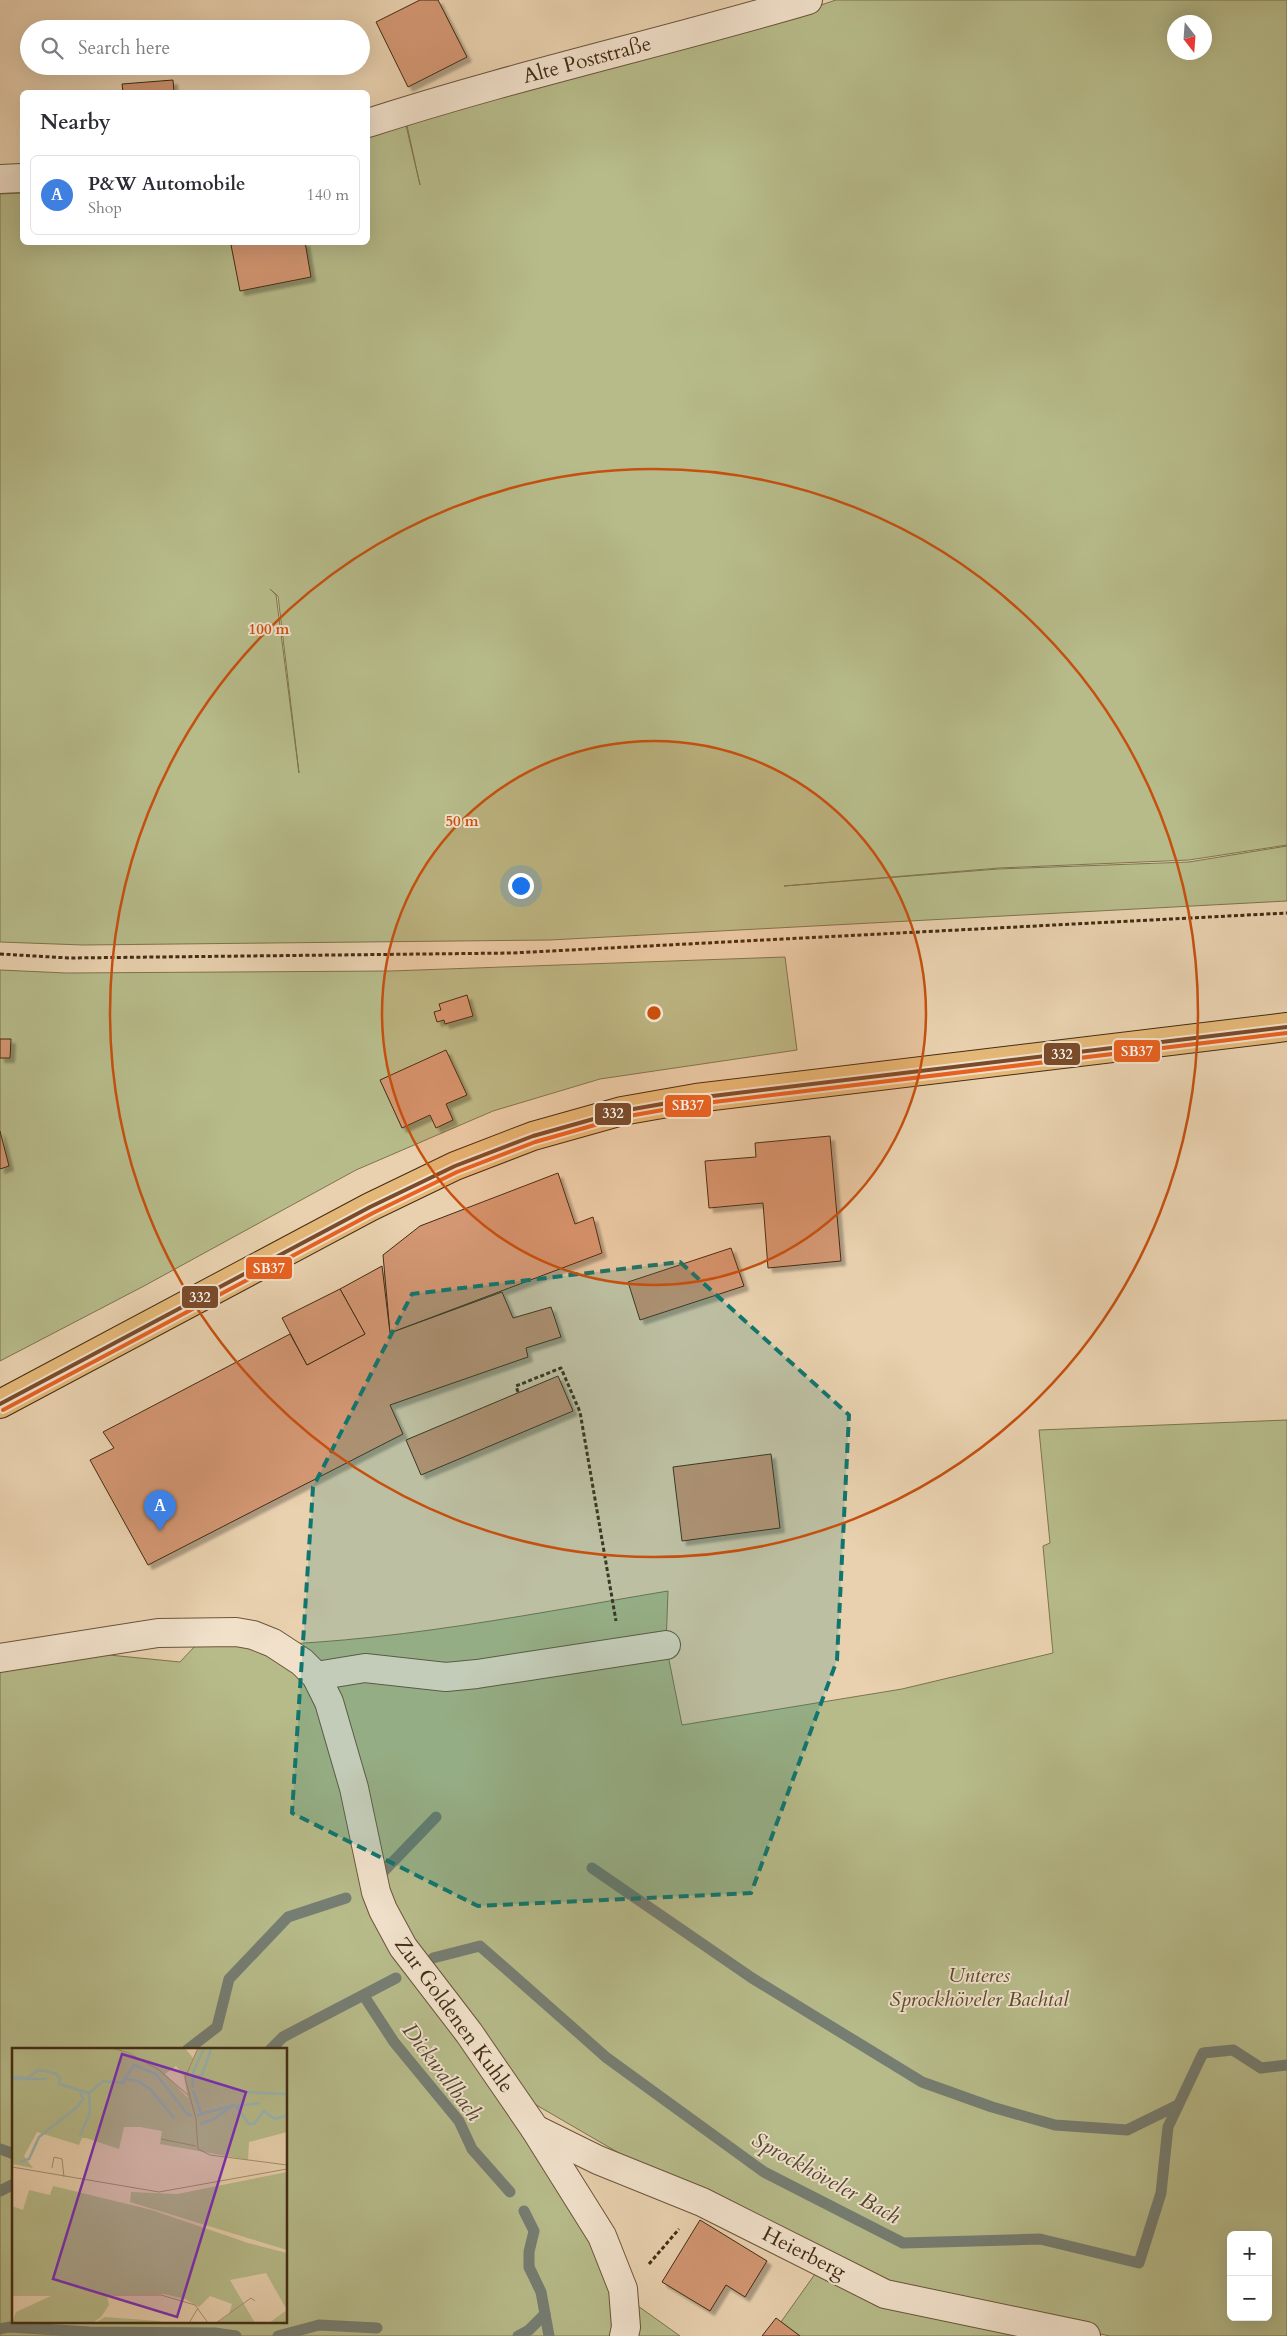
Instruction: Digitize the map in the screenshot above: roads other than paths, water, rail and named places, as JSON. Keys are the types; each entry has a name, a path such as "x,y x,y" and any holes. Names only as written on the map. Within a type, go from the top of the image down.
{"main road":[{"path":"0,1404 370,1207 455,1166 542,1134 622,1111 696,1098 1287,1027"}],"street":[{"name":"Alte Poststraße","path":"370,122 536,73 808,0"},
{"path":"0,179 20,178"},
{"name":"Zur Goldenen Kuhle","path":"0,1658 158,1633 236,1632 253,1634 273,1643 302,1662 316,1676 329,1702 354,1788 376,1892 383,1910 403,1947 469,2033 535,2130 602,2236 623,2289 626,2327 624,2336"},
{"path":"316,1676 365,1668 446,1677 666,1645"},
{"name":"Heierberg","path":"535,2130 598,2160 702,2202 885,2294 1086,2336"}],"waterway":[{"path":"384,1871 436,1817"},
{"path":"592,1868 752,1978 922,2082 992,2107 1055,2125 1127,2130 1178,2105"},
{"path":"190,2048 217,2027 229,1979 288,1917 346,1898"},
{"name":"Sprockhöveler Bach","path":"433,1958 480,1946 607,2058 764,2172 903,2243 1040,2239 1139,2263 1161,2193 1168,2127 1203,2053 1233,2050 1261,2068 1287,2065"},
{"name":"Sprockhöveler Bach","path":"272,2048 283,2037 396,1978"},
{"name":"Dickwallbach","path":"364,1996 394,2042 459,2121 472,2149 510,2192"},
{"name":"Sprockhöveler Bach","path":"0,2149 12,2153"},
{"path":"0,2191 12,2185"},
{"name":"Dickwallbach","path":"524,2211 534,2231 529,2252 529,2267 541,2292 549,2336"},
{"name":"Dickwallbach","path":"518,2336 529,2330 545,2314"},
{"path":"278,2336 319,2325 377,2328"},
{"path":"0,2329 9,2327 89,2332 215,2333 236,2336"}],"place":[{"name":"P&W Automobile","path":"160,1531"}],"park label":[{"name":"Unteres Sprockhöveler Bachtal","path":"979,1987"}]}
